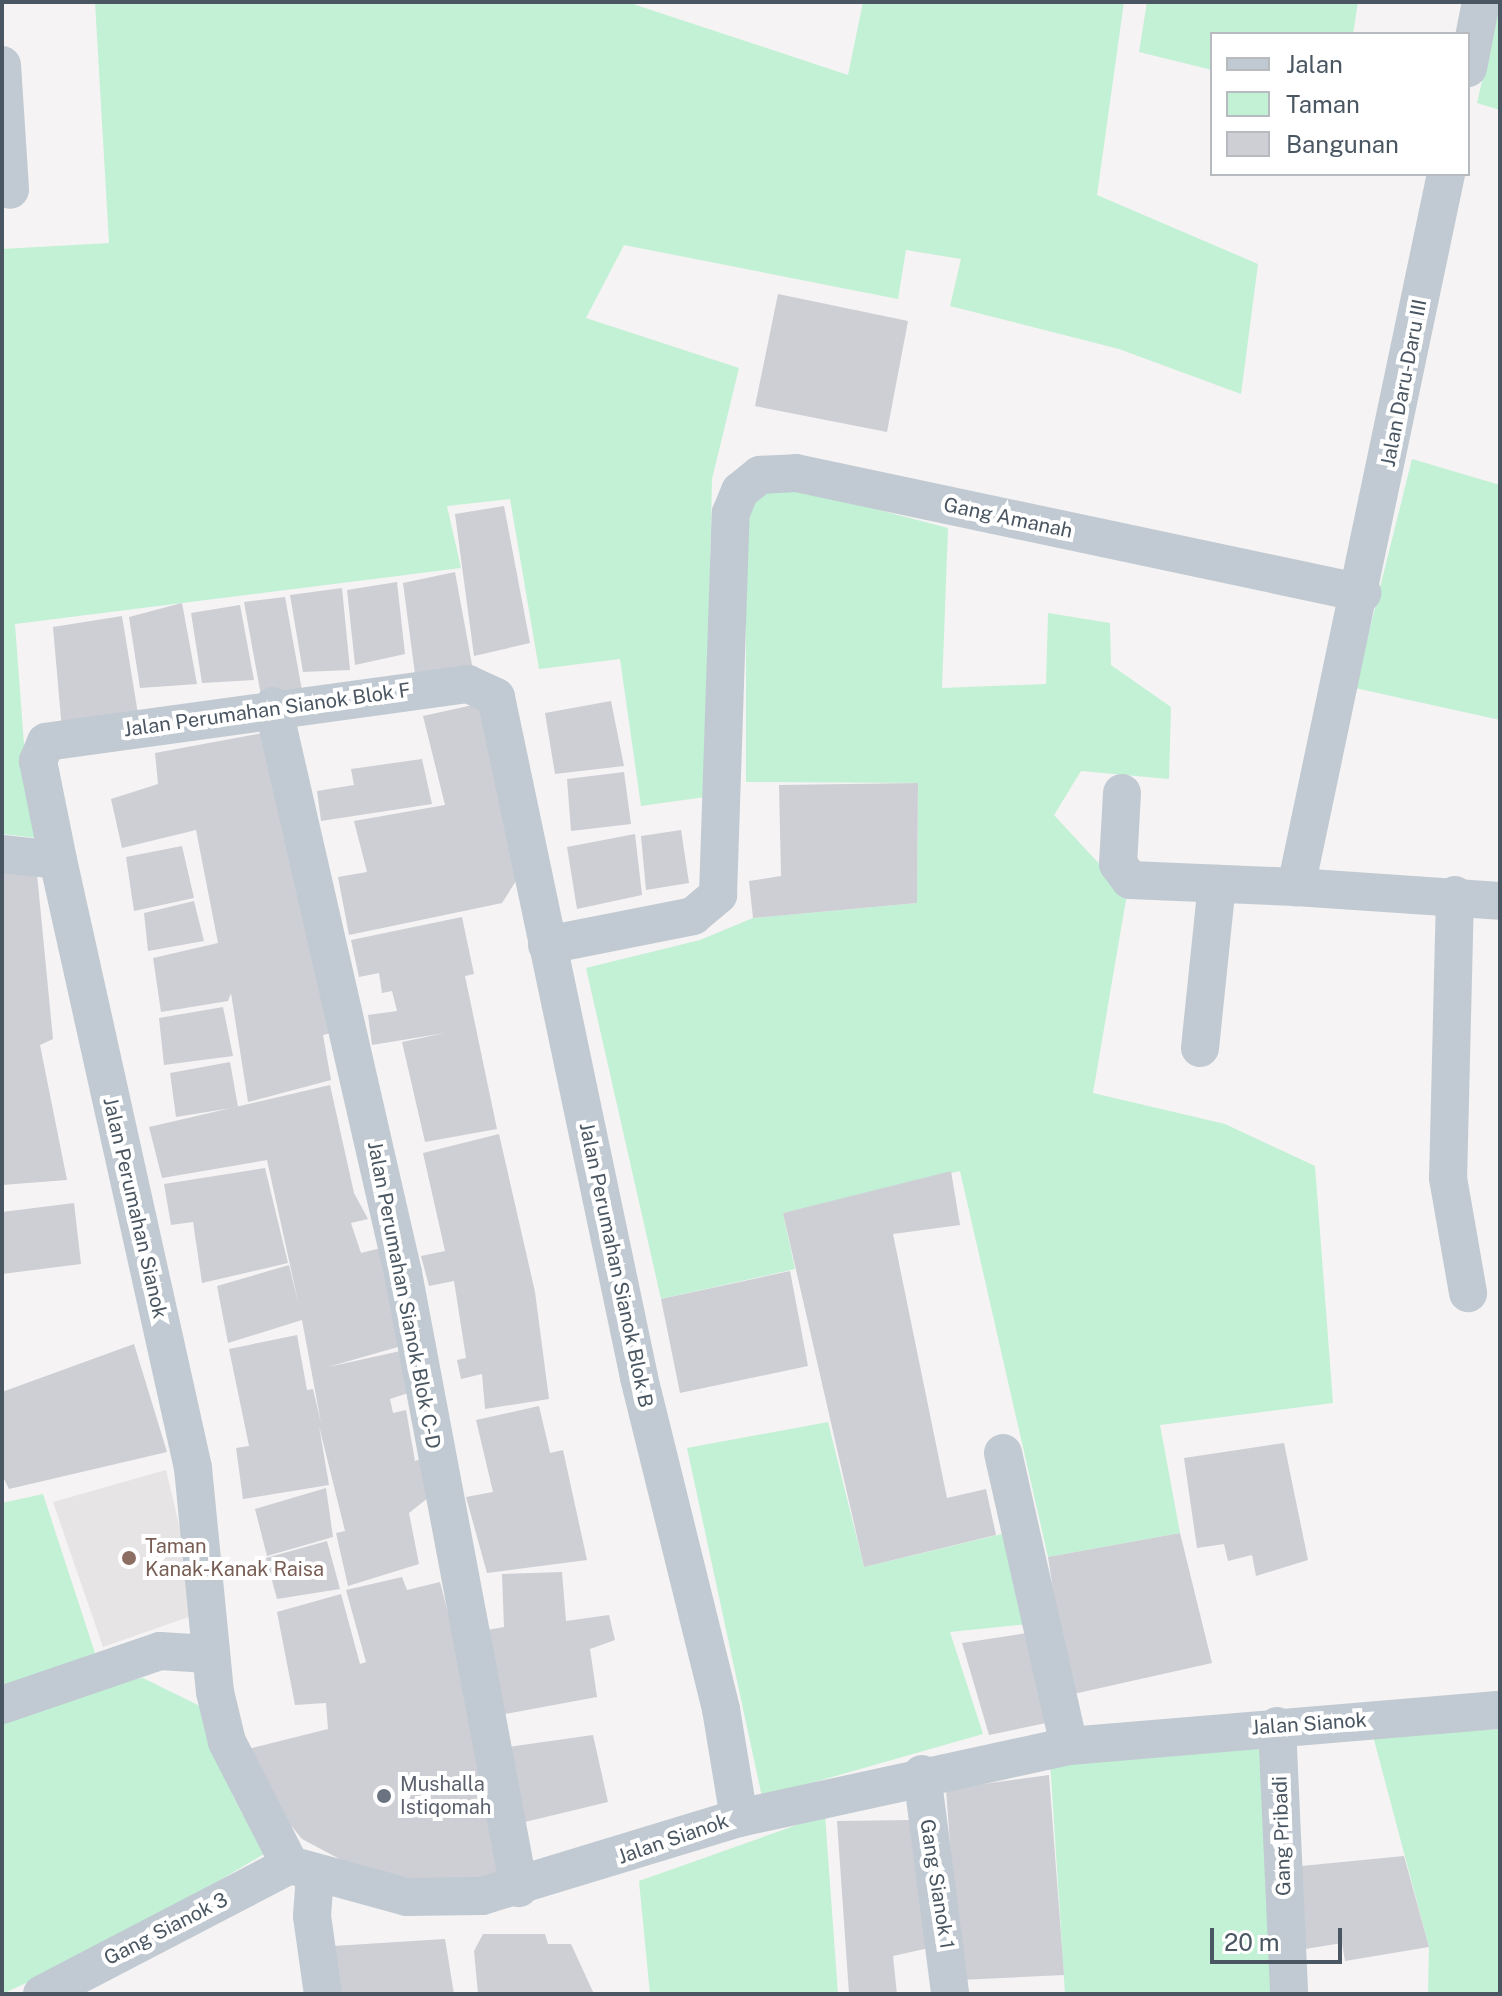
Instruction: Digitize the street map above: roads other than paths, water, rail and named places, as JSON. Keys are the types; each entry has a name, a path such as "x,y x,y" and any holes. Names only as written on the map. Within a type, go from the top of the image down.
{"street":[{"path":"1470,58 1481,2"},
{"path":"2,65 10,190"},
{"name":"Jalan Daru-Daru III","path":"1362,593 1446,176"},
{"name":"Gang Amanah","path":"547,945 693,916 718,895 731,513 740,491 760,475 796,473 1362,593"},
{"path":"1296,887 1362,593"},
{"name":"Jalan Perumahan Sianok Blok F","path":"39,766 39,749 46,742 273,706 468,684 490,691 503,710"},
{"name":"Jalan Perumahan Sianok Blok C-D","path":"273,706 403,1273 519,1888"},
{"name":"Jalan Perumahan Sianok Blok B","path":"503,710 547,945 639,1377 721,1709 739,1818"},
{"name":"Jalan Perumahan Sianok","path":"39,766 193,1468 208,1576 208,1654"},
{"path":"1122,793 1118,864 1126,878 1455,895 1500,901"},
{"path":"2,854 58,860"},
{"path":"1200,1048 1217,884"},
{"path":"1455,895 1448,1178 1468,1293"},
{"path":"1003,1453 1069,1746"},
{"path":"2,1705 160,1651 208,1654 227,1742 303,1870 323,1994"},
{"name":"Jalan Sianok","path":"303,1870 407,1897 519,1888 739,1818 922,1774 1069,1746 1277,1726 1500,1710"},
{"name":"Gang Pribadi","path":"1277,1726 1289,1994"},
{"name":"Gang Sianok 1","path":"922,1774 950,1994"},
{"name":"Gang Sianok 3","path":"42,1994 303,1870"}],"place":[{"name":"Taman Kanak-Kanak Raisa","path":"129,1558"},
{"name":"Mushalla Istiqomah","path":"384,1796"}]}
